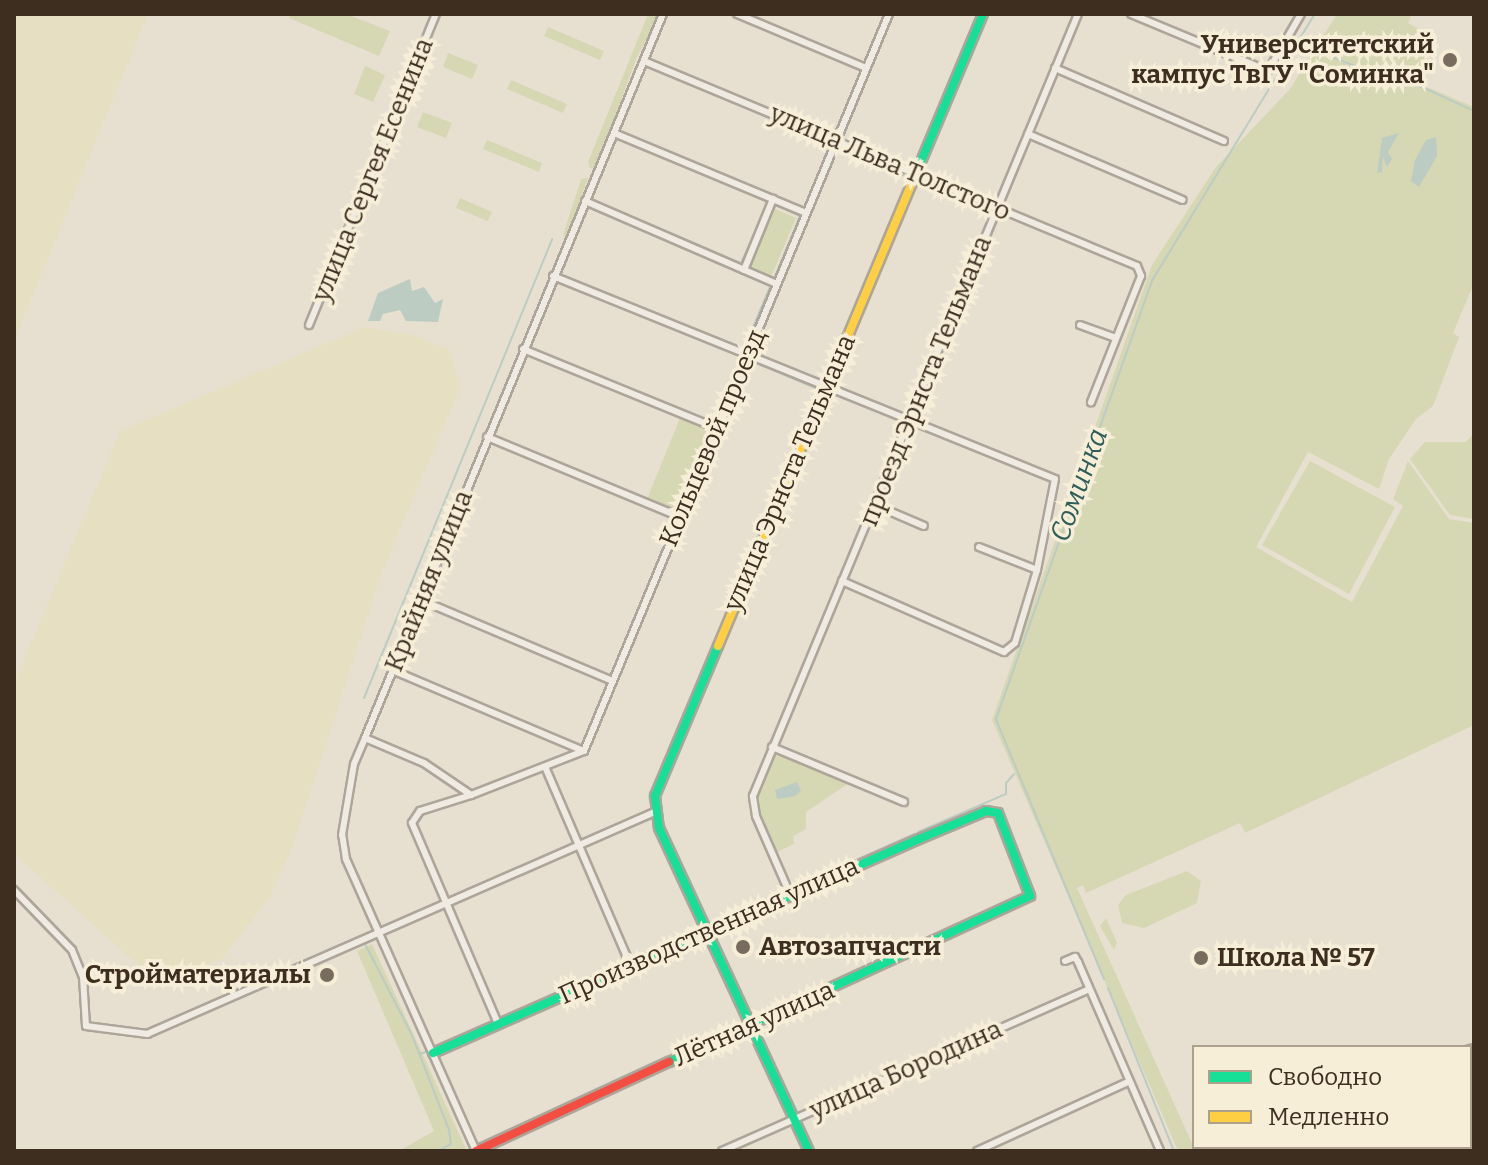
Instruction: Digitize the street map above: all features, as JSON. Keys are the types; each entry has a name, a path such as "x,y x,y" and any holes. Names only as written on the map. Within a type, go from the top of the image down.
{"street":[{"name":"улица Сергея Есенина","path":"309,325 436,14"},
{"name":"Крайняя улица","path":"476,1151 342,844 354,764 663,14"},
{"path":"737,14 866,68"},
{"name":"Кольцевой проезд","path":"584,751 889,14"},
{"name":"улица Эрнста Тельмана","path":"655,812 659,782 983,14"},
{"name":"проезд Эрнста Тельмана","path":"790,894 752,806 772,747 1078,14"},
{"path":"1131,14 1268,71 1301,14"},
{"name":"улица Льва Толстого","path":"644,61 1137,266 1141,276 1115,338"},
{"path":"1055,68 1224,141"},
{"path":"614,133 806,213"},
{"path":"1028,134 1183,200"},
{"path":"744,270 773,199"},
{"path":"585,201 777,284"},
{"path":"553,276 1055,479 1037,570 1015,643 1004,652 842,581"},
{"path":"1080,325 1115,338 1091,402"},
{"path":"523,349 717,428"},
{"path":"487,437 680,517"},
{"path":"875,505 924,526"},
{"path":"979,547 1037,570"},
{"path":"421,600 613,681"},
{"path":"392,670 584,751"},
{"path":"365,738 424,763 471,795"},
{"path":"772,747 904,802"},
{"path":"498,1024 413,830 414,817 420,811 546,769 584,751"},
{"path":"546,769 631,966"},
{"name":"Производственная улица","path":"433,1053 790,894 986,811 998,813 1030,896"},
{"path":"14,890 72,950 83,977 86,1026 147,1034 655,812 809,1151"},
{"name":"Лётная улица","path":"476,1151 1030,896"},
{"path":"1065,961 1075,957 1160,1151"},
{"name":"улица Бородина","path":"722,1151 1089,989"},
{"path":"977,1151 1128,1082"}],"shaded area":[{"path":"14,14 148,14 14,342"},
{"path":"1399,133 1388,152 1392,159 1387,167 1383,157 1382,172 1377,173 1382,138"},
{"path":"1436,137 1437,156 1419,187 1411,181 1415,160 1426,140"},
{"path":"410,279 412,291 424,287 435,303 443,299 438,322 406,321 400,310 383,314 380,321 368,321 378,293"},
{"path":"364,327 409,334 449,349 461,386 381,575 293,846 270,897 222,959 158,983 14,854 14,683 120,431"},
{"path":"797,782 801,791 795,796 777,799 775,790"}],"green space":[{"path":"291,14 346,14 390,31 379,56 289,18"},
{"path":"648,14 660,14 637,57 596,168 590,168 588,162"},
{"path":"1337,14 1412,14 1408,23 1434,38 1417,83 1474,107 1474,283 1453,333 1459,337 1433,406 1416,419 1389,459 1379,489 1308,452 1256,547 1352,602 1403,506 1393,499 1408,461 1449,519 1474,523 1474,725 1245,833 1240,823 1086,893 1083,885 1077,888 1195,1150 1178,1151 992,720 1152,265 1216,167 1290,89"},
{"path":"548,27 604,51 600,60 544,36"},
{"path":"448,53 478,65 472,79 443,67"},
{"path":"365,66 385,75 373,102 354,94"},
{"path":"511,80 567,104 563,113 507,89"},
{"path":"423,112 452,123 446,138 417,127"},
{"path":"487,140 542,163 539,172 483,149"},
{"path":"588,178 567,237 563,235 581,179"},
{"path":"460,198 492,212 488,221 456,208"},
{"path":"773,208 796,218 771,277 749,268"},
{"path":"680,418 713,431 680,513 647,499"},
{"path":"1474,433 1474,519 1450,515 1410,459 1425,442 1466,442"},
{"path":"1310,461 1395,507 1349,594 1262,545"},
{"path":"773,750 852,781 806,812 806,829 793,836 794,844 775,853 756,798"},
{"path":"1187,871 1201,881 1197,903 1144,928 1122,923 1118,905 1126,895"},
{"path":"1106,918 1117,943 1114,950 1100,926"},
{"path":"372,944 467,1151 399,1151 434,1131 357,951"}],"waterway":[{"name":"Соминка","path":"1104,979 996,719 1153,279 1315,14"},
{"path":"1297,43 1380,76"},
{"path":"1384,77 1422,87 1474,111"},
{"path":"842,138 898,161"},
{"path":"836,148 905,176"},
{"path":"590,199 741,263 769,202"},
{"path":"772,203 800,216 773,281"},
{"path":"588,207 770,286"},
{"path":"364,698 552,239"},
{"path":"562,275 744,349 771,284"},
{"path":"560,282 742,357"},
{"path":"753,352 824,382"},
{"path":"749,360 820,390"},
{"path":"918,832 1006,794 1006,783 1014,774"},
{"path":"791,889 914,834"},
{"path":"717,921 785,891"},
{"path":"633,961 697,930"},
{"path":"365,944 412,1035 449,1130 451,1144 438,1151"},
{"name":"Соминка","path":"1108,988 1174,1151"},
{"path":"438,1046 474,1031"},
{"path":"420,1054 428,1051"}],"traffic: fast":[{"path":"912,183 983,14"},
{"path":"718,646 655,796 659,828 809,1151"},
{"path":"433,1053 919,839 986,811 998,813 1030,896 669,1062"},
{"path":"1244,1151 1248,1149"}],"traffic: slow":[{"path":"718,646 912,183"}],"traffic: jam":[{"path":"476,1151 669,1062"}],"place":[{"name":"Университетский кампус ТвГУ \"Соминка\"","path":"1450,60"},
{"name":"Автозапчасти","path":"743,947"},
{"name":"Школа № 57","path":"1201,958"},
{"name":"Стройматериалы","path":"327,975"}]}
